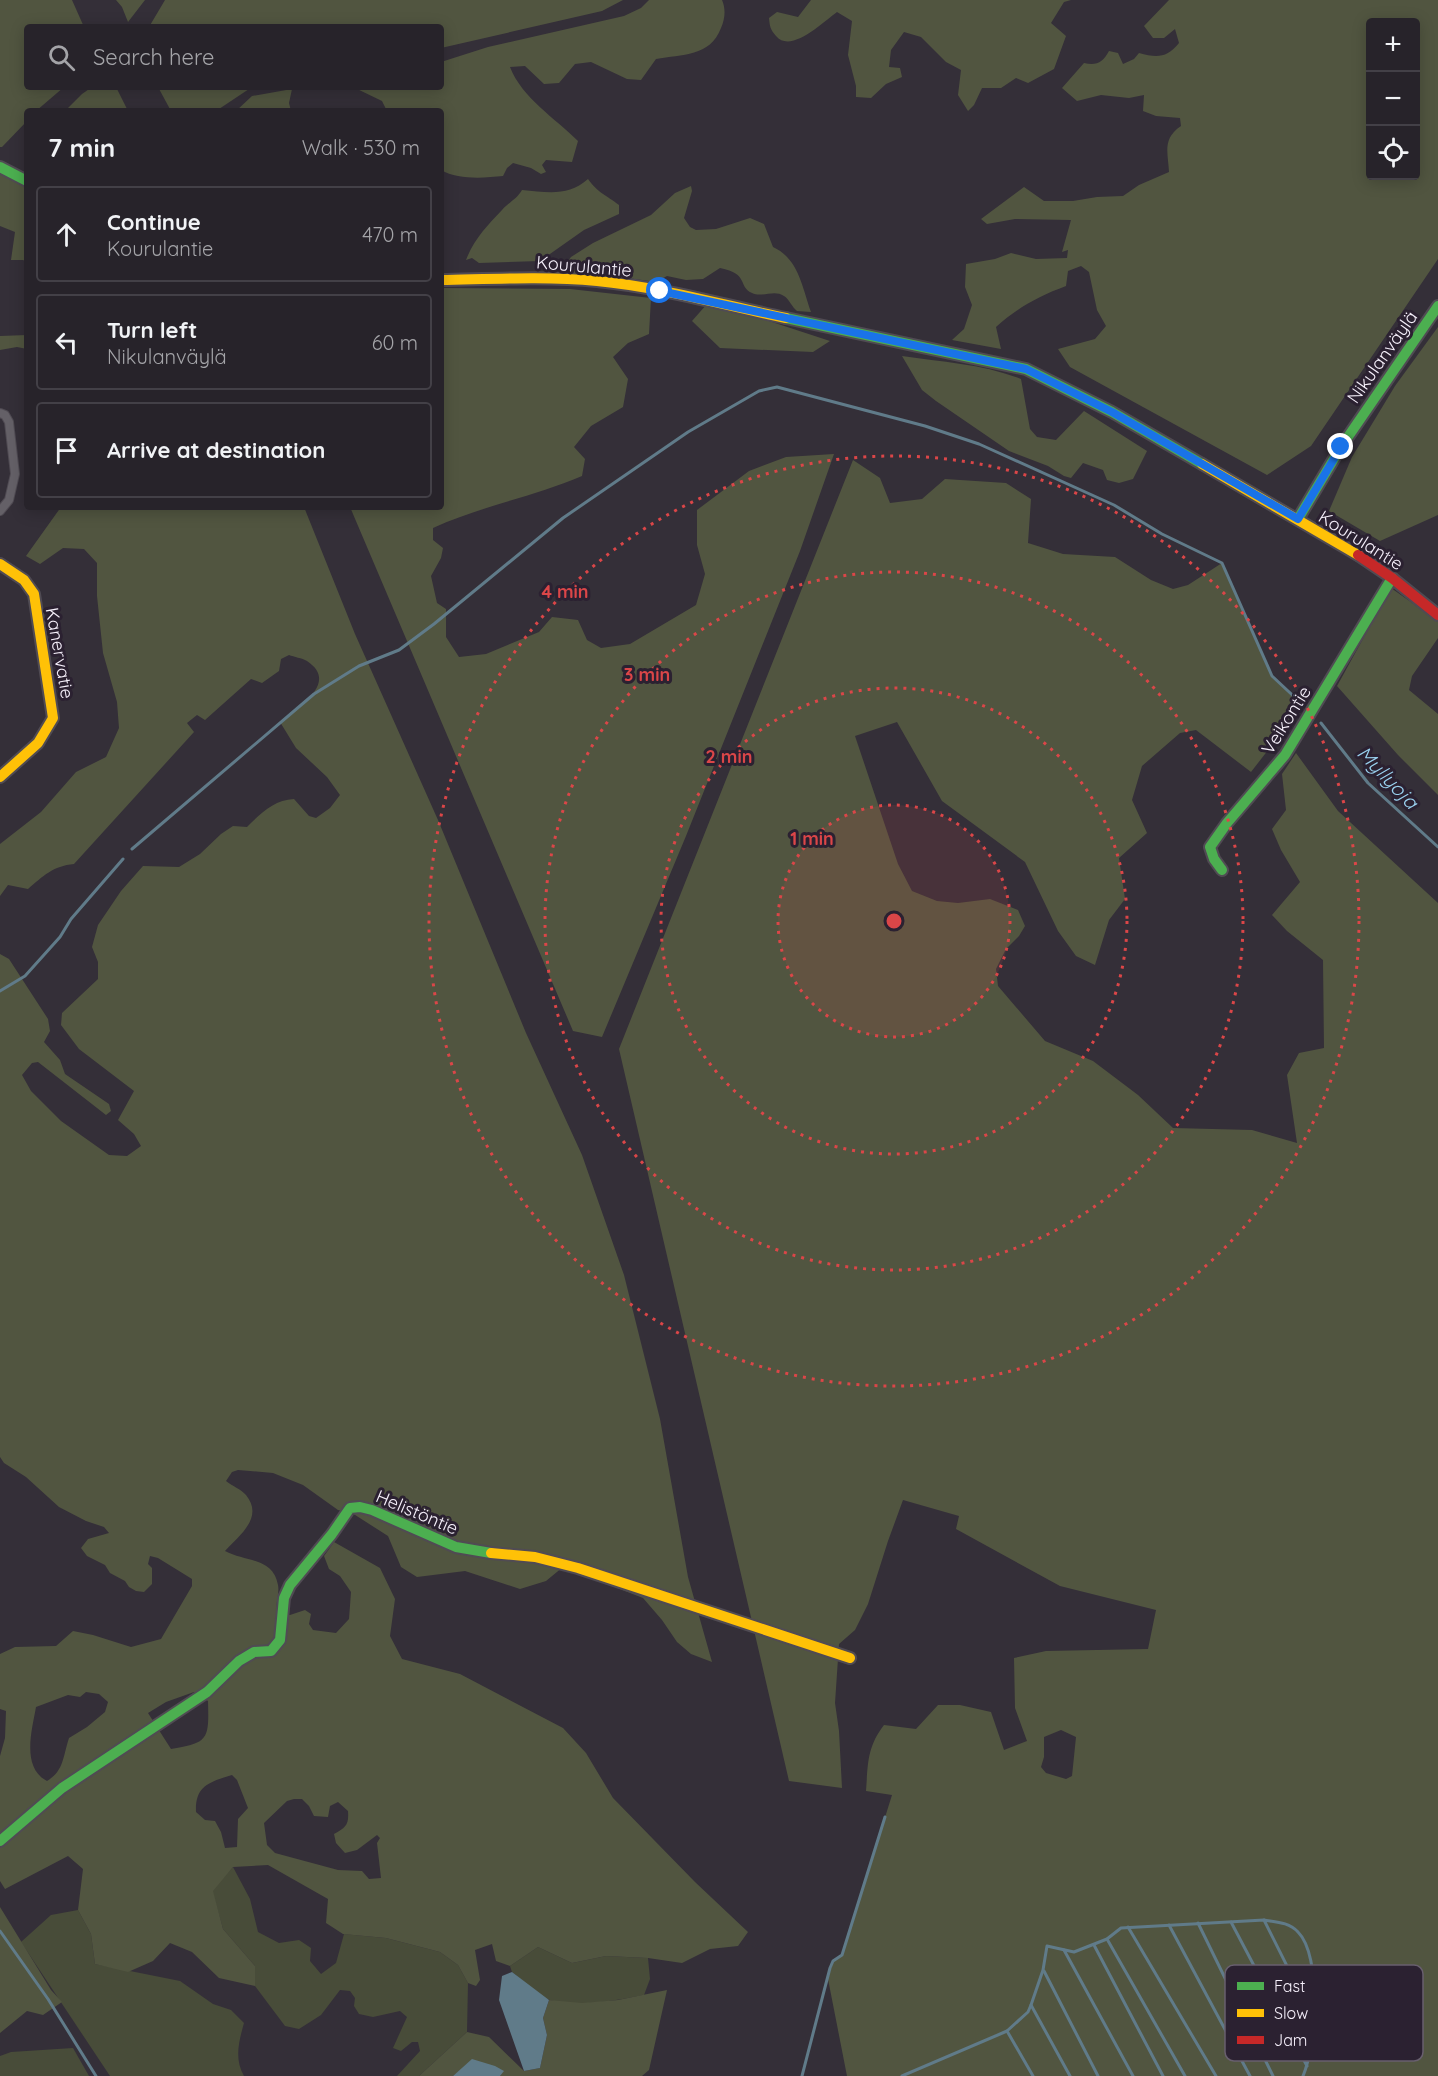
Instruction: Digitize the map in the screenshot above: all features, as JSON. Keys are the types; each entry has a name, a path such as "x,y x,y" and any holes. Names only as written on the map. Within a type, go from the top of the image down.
{"street":[{"path":"0,167 24,179"},
{"name":"Kourulantie","path":"444,280 543,278 598,281 660,291 1026,369 1112,412 1352,550 1438,615"},
{"name":"Nikulanväylä","path":"1298,519 1370,402 1438,306"},
{"path":"0,413 9,422 15,474 9,500 0,511"},
{"name":"Kanervatie","path":"0,564 24,580 34,594 53,718 49,729 38,742 0,777"},
{"name":"Veikontie","path":"1222,870 1214,859 1210,847 1224,825 1267,779 1285,755 1392,578"},
{"name":"Helistöntie","path":"0,1841 62,1788 207,1692 239,1661 254,1652 271,1651 280,1640 285,1598 290,1585 350,1508 362,1507 388,1516 454,1547 544,1559 600,1574 724,1618 850,1658"}],"green space":[{"path":"0,0 72,0 83,24 24,24 24,90 60,90 40,108 24,108 24,124 0,147"},
{"path":"116,0 145,0 128,22 122,7"},
{"path":"165,0 623,0 602,11 444,47 444,24 151,24"},
{"path":"649,0 722,0 724,18 716,37 710,44 685,55 656,59 641,80 627,79 591,62 575,64 559,83 544,84 525,66 510,67 515,78 531,98 578,141 572,162 546,160 542,165 546,172 541,174 531,168 513,163 503,176 471,178 444,171 444,108 386,108 382,101 359,90 444,90 444,61 488,47 624,16 641,8"},
{"path":"811,0 1071,0 1064,2 1051,23 1066,36 1054,69 1028,83 1016,78 1001,88 982,88 974,105 968,111 958,95 961,70 946,62 921,37 904,32 891,50 889,67 900,68 902,77 886,84 871,98 856,97 856,86 848,55 852,21 837,12 816,29 790,41 782,41 771,30 769,18 777,12 798,17"},
{"path":"1169,0 1438,0 1438,259 1311,446 1267,475 1070,367 1058,349 1095,339 1106,326 1097,310 1089,272 1081,266 1068,271 1066,286 1029,303 996,327 1001,349 952,340 964,329 972,305 965,287 966,264 995,259 1011,253 1036,259 1067,258 1068,250 1062,252 1071,220 1015,219 987,224 981,219 1024,187 1044,201 1073,201 1123,196 1139,185 1169,172 1167,152 1169,141 1181,126 1180,118 1156,116 1143,111 1144,95 1129,98 1101,95 1077,101 1062,88 1084,63 1099,62 1109,51 1118,53 1123,64 1134,59 1139,53 1161,56 1170,52 1179,43 1175,29 1164,38 1153,38 1144,26"},
{"path":"88,90 118,90 126,108 68,108"},
{"path":"160,90 248,90 220,108 169,108"},
{"path":"292,90 290,108 239,108 252,96"},
{"path":"0,174 24,186 24,260 11,260 15,232 0,226"},
{"path":"588,179 599,191 619,205 619,214 584,230 540,261 479,263 472,258 466,260 481,233 522,190 565,191 573,189"},
{"path":"691,186 692,191 684,218 690,227 696,230 716,229 750,218 764,224 773,247 782,252 794,266 811,312 797,311 786,297 780,294 752,293 736,273 720,268 703,279 686,280 667,276 656,282 563,272 562,269 571,257 593,243 651,215 675,193"},
{"path":"444,288 570,289 651,298 649,334 628,343 613,357 628,379 623,407 591,426 574,447 585,459 582,476 433,528 433,540 443,548 441,558 431,576 437,603 446,609 446,637 459,657 486,654 539,632 552,617 578,620 587,640 601,648 630,644 696,605 705,574 697,545 697,510 749,471 786,457 834,454 800,551 686,836 602,1037 573,1031 351,510 444,510"},
{"path":"707,304 729,308 830,341 813,352 720,348 692,321"},
{"path":"1438,327 1438,515 1380,541 1329,511 1352,457 1395,386"},
{"path":"24,335 24,348 17,347 0,350 0,336"},
{"path":"902,356 977,367 1021,379 1030,429 1037,437 1056,440 1084,411 1147,451 1133,479 1119,483 1107,480 1103,470 1083,463 1071,478 1064,476 1048,466 1009,451 936,401 922,390"},
{"path":"853,460 880,478 890,503 922,499 945,479 1006,483 1031,499 1028,543 1063,554 1115,557 1151,580 1173,589 1188,585 1222,563 1272,676 1303,705 1251,772 1196,730 1180,733 1142,766 1132,800 1147,833 1119,858 1125,899 1109,920 1095,965 1076,956 1058,931 1025,862 942,801 897,722 855,736 898,864 912,891 937,901 958,903 990,899 1018,910 1025,926 1006,949 996,969 998,986 1045,1041 1093,1061 1138,1095 1173,1128 1252,1130 1297,1143 1287,1075 1299,1053 1324,1048 1323,960 1287,931 1272,915 1300,882 1281,850 1272,829 1286,810 1282,774 1296,753 1338,811 1438,903 1438,2076 847,2076 828,1979 833,1961 842,1955 892,1795 866,1791 869,1756 878,1733 884,1725 916,1729 938,1705 960,1705 991,1712 1004,1750 1027,1741 1015,1708 1014,1658 1046,1651 1148,1649 1156,1610 1060,1586 956,1529 959,1516 903,1500 868,1604 855,1630 839,1644 835,1703 842,1788 789,1781 619,1049","holes":["1061,1730 1076,1737 1072,1776 1066,1779 1046,1773 1041,1767 1044,1757 1044,1737"]},
{"path":"59,510 305,510 355,634 438,820 526,1033 582,1155 624,1275 660,1419 688,1577 712,1662 691,1654 677,1642 643,1598 563,1567 546,1581 520,1589 465,1571 417,1577 401,1567 388,1536 352,1513 338,1510 303,1485 273,1473 238,1470 232,1472 226,1481 246,1495 251,1503 252,1511 248,1525 225,1551 270,1569 278,1585 278,1614 290,1615 305,1610 311,1614 309,1624 313,1630 336,1633 349,1619 351,1592 340,1576 329,1569 324,1556 334,1542 380,1568 395,1599 390,1636 402,1659 460,1674 563,1728 586,1753 613,1798 695,1882 748,1932 738,1946 710,1949 682,1963 648,1958 606,1956 572,1963 538,1947 510,1966 496,1961 492,1944 475,1950 480,1980 476,1986 468,1983 458,1965 440,1952 386,1938 343,1934 326,1923 328,1899 268,1865 233,1867 213,1891 223,1929 255,1966 255,1986 219,1978 192,1952 170,1943 153,1961 128,1972 95,1964 91,1934 78,1910 83,1869 68,1856 5,1889 0,1881 0,1756 5,1738 6,1711 0,1709 0,1654 15,1647 56,1646 73,1631 131,1647 161,1639 192,1586 192,1579 158,1558 150,1556 148,1564 152,1568 152,1584 144,1592 129,1587 125,1581 110,1573 105,1565 87,1556 81,1548 88,1539 109,1533 104,1527 86,1521 59,1507 26,1477 4,1463 0,1457 0,954 9,959 48,1019 50,1031 44,1042 60,1060 65,1074 109,1104 111,1111 106,1115 38,1062 32,1063 22,1075 31,1091 61,1121 109,1155 127,1156 141,1146 134,1134 118,1120 134,1091 79,1049 61,1025 62,1013 98,979 98,962 92,947 98,925 121,891 143,866 179,867 200,854 233,826 247,827 263,812 280,802 294,799 309,816 316,818 330,808 340,795 327,777 296,748 280,722 305,702 317,686 319,678 316,669 307,661 289,655 281,659 279,671 262,683 251,679 205,720 197,715 187,723 194,732 74,864 54,869 28,889 8,885 0,896 0,844 41,812 76,772 106,757 119,728 117,702 103,653 97,596 97,563 84,549 63,548 40,564 26,556","holes":["86,1692 99,1694 108,1702 105,1712 69,1738 60,1768 47,1781 39,1775 31,1757 30,1747 36,1707 68,1695 80,1697","194,1692 208,1701 207,1731 200,1741 171,1749 148,1713 166,1702","232,1775 237,1780 248,1808 238,1819 237,1847 225,1848 221,1832 215,1821 205,1820 196,1812 196,1803 205,1786","302,1799 314,1816 328,1817 330,1806 338,1802 348,1811 346,1825 334,1834 336,1843 345,1853 357,1850 377,1835 380,1838 377,1843 381,1878 369,1879 362,1871 338,1870 275,1853 267,1845 264,1823 287,1801"]},
{"path":"1391,588 1438,621 1438,638 1412,676 1409,690 1438,714 1438,795 1398,755 1337,686"},
{"path":"233,1867 250,1899 258,1932 279,1943 299,1940 311,1948 310,1961 321,1974 336,1963 344,1934 386,1938 440,1952 458,1965 468,1983 467,2032 419,2076 397,2076 420,2051 418,2042 412,2042 401,2051 393,2048 407,2017 400,2011 373,2017 359,2014 354,2006 355,1998 350,1991 340,1990 321,2015 299,2029 285,2026 255,1986 255,1966 223,1929 212,1890"},
{"path":"0,1907 51,1990 62,2002 43,2015 27,2011 0,2033"},
{"path":"78,1910 91,1934 95,1964 180,1981 213,2004 231,2010 244,2023 238,2057 244,2076 110,2076 21,1942 51,1915"},
{"path":"538,1947 572,1963 606,1956 648,1958 650,1979 644,1995 584,2003 550,2000 512,1972 510,1966"},
{"path":"667,1990 649,2070 642,2076 500,2076 503,2071 465,2067 453,2076 419,2076 467,2032 489,2037 524,2071 540,2068 547,2035 543,2018 549,2000 582,2003 618,2000"},
{"path":"73,2048 89,2076 0,2076 0,2056 11,2052"}],"water":[{"path":"512,1972 549,2000 543,2018 547,2035 540,2068 524,2071 499,2000 502,1976"},
{"path":"472,2059 504,2071 500,2076 453,2076"}],"waterway":[{"path":"132,849 314,694 359,666 399,650 563,518 688,432 759,391 777,387 925,426 979,444 1114,505 1162,534 1222,563 1272,676 1303,705"},
{"name":"Myllyoja","path":"1321,723 1368,783 1438,847"},
{"path":"0,991 25,976 123,859"},
{"path":"802,2076 830,1968 833,1961 842,1955 885,1817"},
{"path":"1264,1920 1286,1965"},
{"path":"902,2076 1007,2031 1028,2012 1043,1970 1047,1946 1074,1952 1107,1939 1121,1928 1264,1920 1291,1926 1298,1932 1306,1944 1312,1965"},
{"path":"1231,1922 1254,1965"},
{"path":"1198,1923 1225,1978"},
{"path":"1169,1925 1225,2029"},
{"path":"1128,1927 1216,2076"},
{"path":"0,1931 48,1999 96,2076"},
{"path":"1107,1939 1185,2076"},
{"path":"1094,1945 1163,2076"},
{"path":"1064,1950 1133,2076"},
{"path":"1044,1971 1098,2076"},
{"path":"1031,2005 1070,2076"},
{"path":"1007,2031 1033,2076"},
{"path":"1242,2061 1250,2076"},
{"path":"1266,2061 1273,2076"},
{"path":"1304,2061 1307,2066"},
{"path":"1303,2076 1308,2061"}],"traffic: fast":[{"path":"0,167 24,179"},
{"path":"1298,519 1341,447 1438,306"},
{"path":"786,318 1026,369 1112,412 1202,464"},
{"path":"1222,870 1214,859 1210,847 1227,823 1285,755 1392,578"},
{"path":"0,1841 62,1788 207,1692 239,1661 254,1652 271,1651 280,1640 284,1598 290,1585 350,1508 360,1507 372,1510 456,1547 491,1553"}],"traffic: slow":[{"path":"444,280 538,278 597,281 668,292 786,318"},
{"path":"1202,464 1358,555"},
{"path":"0,564 24,580 34,594 53,718 38,743 0,777"},
{"path":"491,1553 535,1557 578,1568 850,1658"}],"traffic: jam":[{"path":"1358,555 1392,578 1438,615"}],"route":[{"path":"660,291 1026,369 1112,412 1298,519 1341,447"}]}
